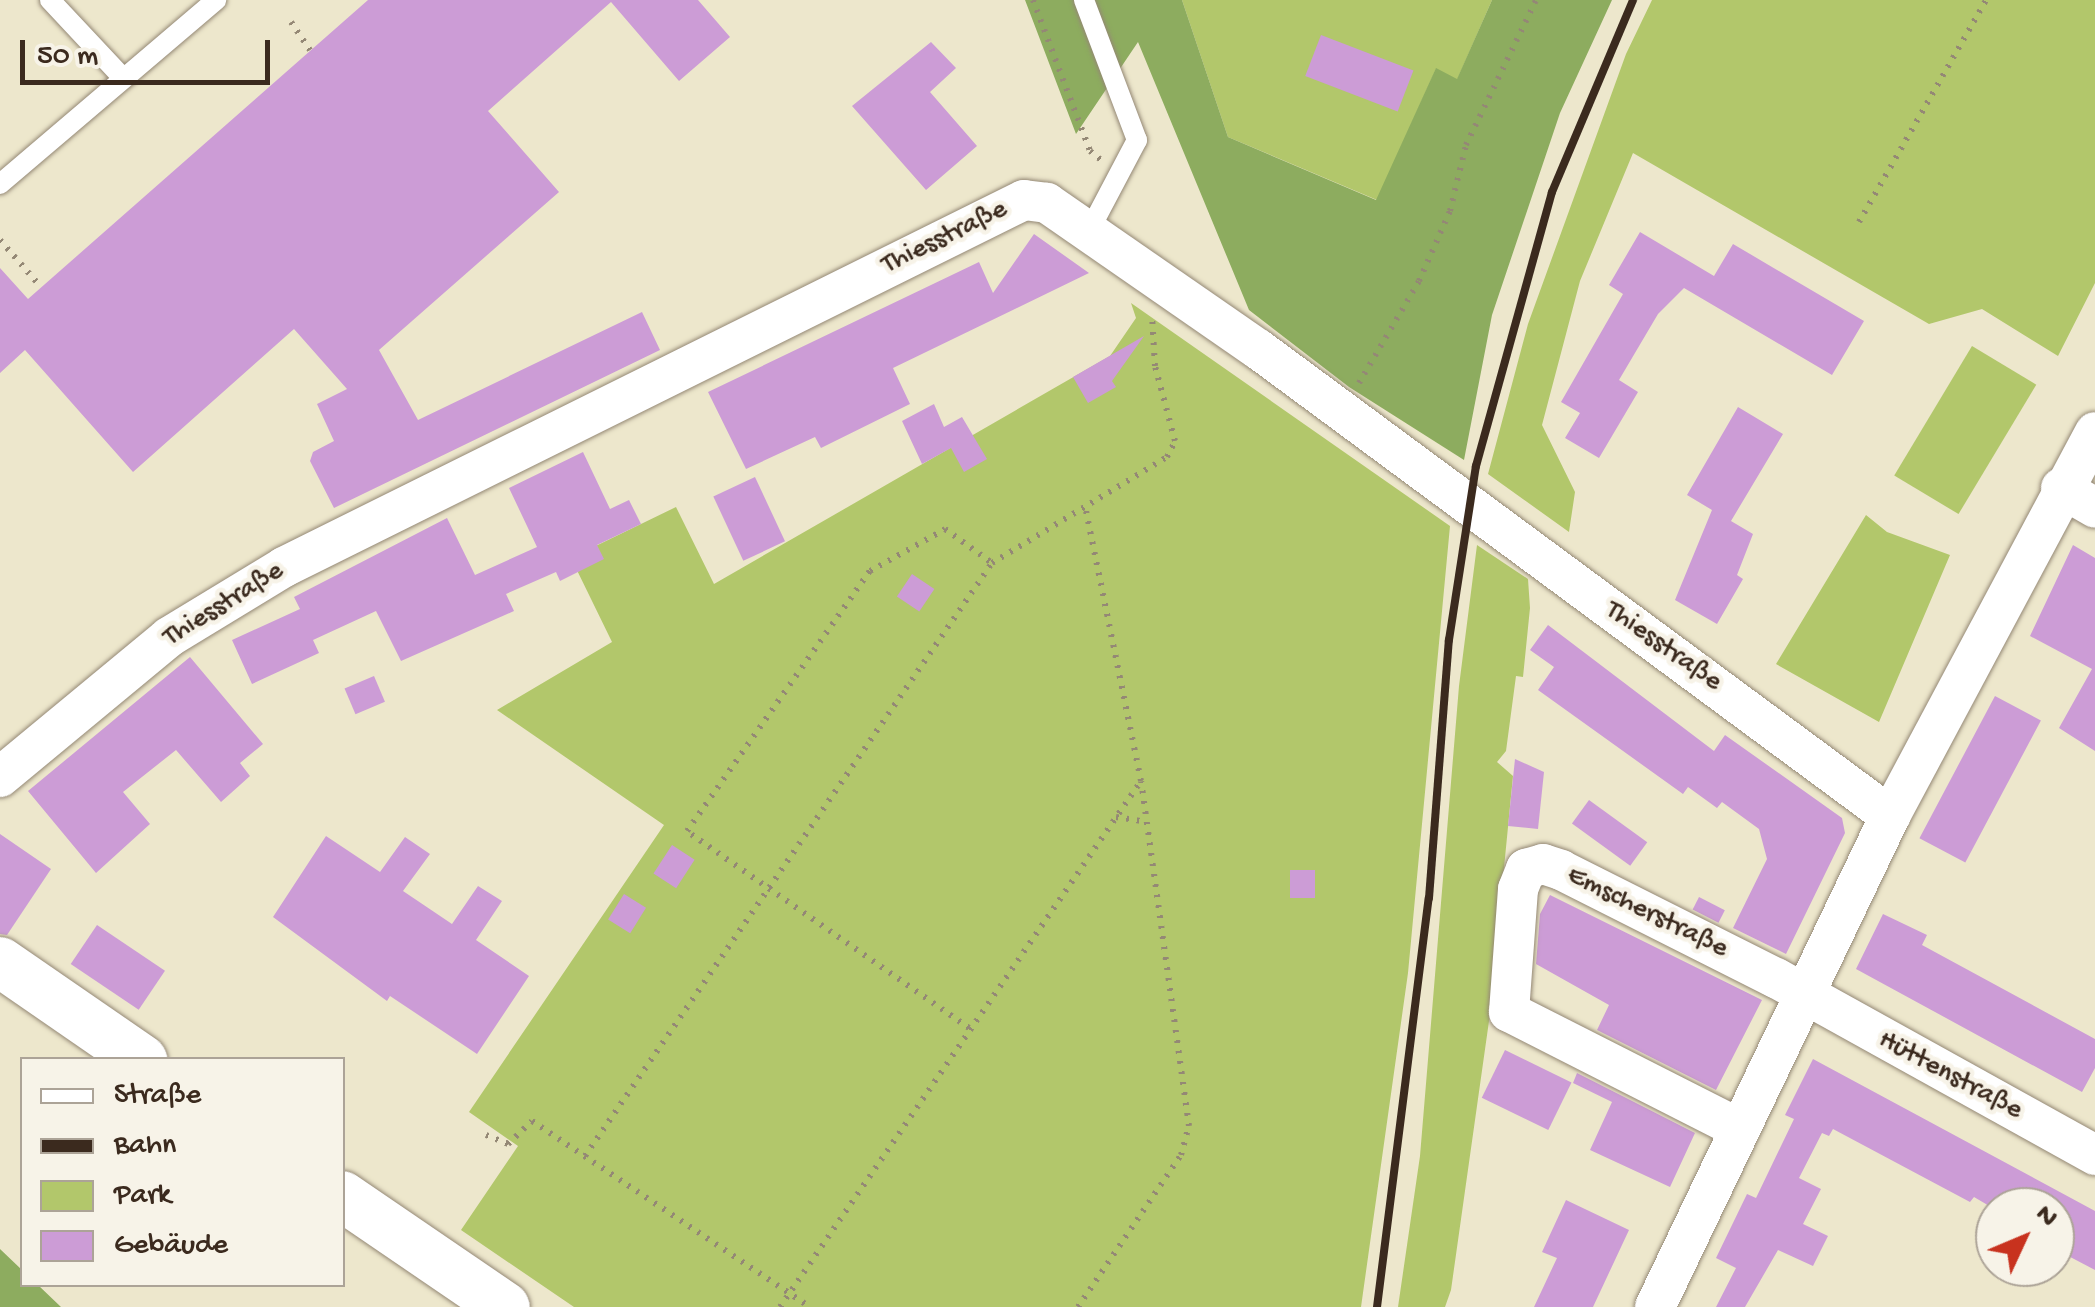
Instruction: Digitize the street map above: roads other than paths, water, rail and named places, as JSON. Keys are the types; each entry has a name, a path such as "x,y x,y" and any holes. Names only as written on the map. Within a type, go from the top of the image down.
{"street":[{"name":"Thiesstraße","path":"0,777 169,637 284,567 667,373 1024,200 1047,203 1344,412 1890,816"},
{"path":"1655,1307 1890,816 2078,498 2095,432"},
{"name":"Emscherstraße","path":"1740,1129 1509,1012 1506,995 1520,878 1533,864 1562,870 1806,997"},
{"path":"0,962 138,1057"},
{"name":"Hüttenstraße","path":"1806,997 2095,1155"},
{"path":"345,1198 504,1307"}],"lane":[{"path":"50,0 122,77"},
{"path":"0,184 216,0"},
{"path":"1084,0 1137,140 1122,176 1088,233"}],"railway":[{"path":"1377,1307 1429,898 1449,640 1476,466 1552,192 1633,0"}]}
